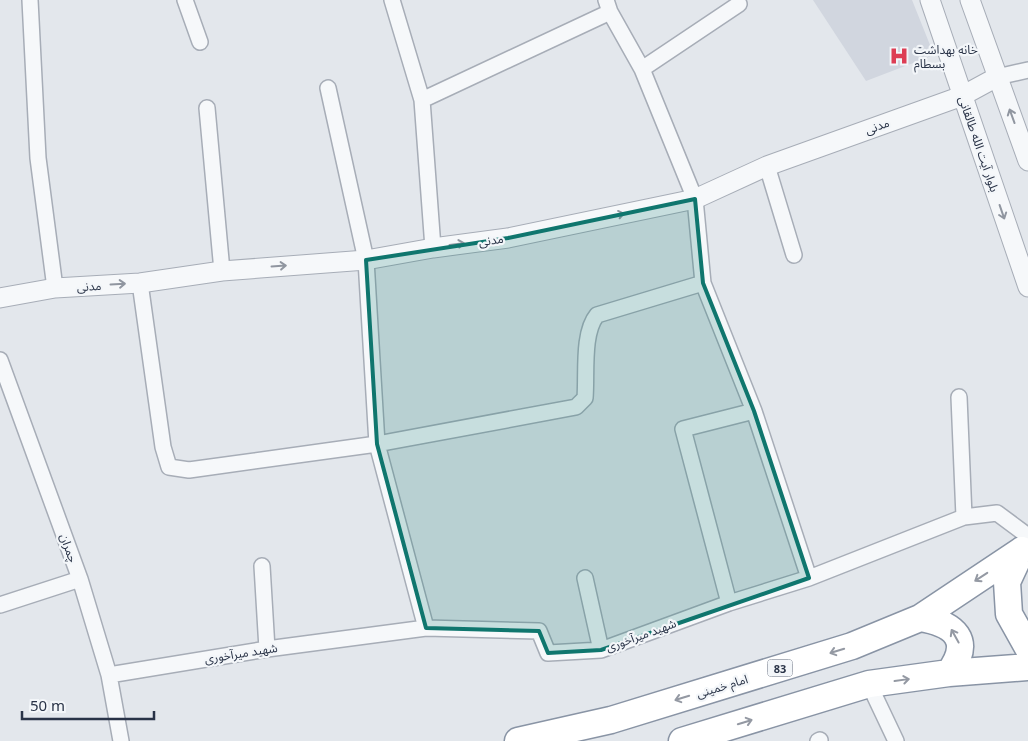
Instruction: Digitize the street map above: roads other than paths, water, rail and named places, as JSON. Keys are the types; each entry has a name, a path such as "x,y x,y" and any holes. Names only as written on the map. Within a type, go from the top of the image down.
{"highway":[{"name":"امام خمینی","path":"518,741 610,720 852,646 920,618 1026,544"},
{"path":"1026,544 1007,582 1009,614 1028,648"},
{"path":"920,618 938,621 951,628 960,644 960,658 949,673"},
{"path":"682,741 869,684 949,673 1028,667"}],"street":[{"path":"30,0 38,158 55,288"},
{"path":"185,0 200,42"},
{"path":"392,0 422,100 433,248"},
{"name":"بلوار آیت الله طالقانی","path":"930,0 1028,287"},
{"path":"970,0 1028,162"},
{"path":"642,69 739,4"},
{"path":"422,100 608,6 642,69 695,199 704,283 754,411 809,578"},
{"path":"998,77 1028,70"},
{"name":"مدنی","path":"0,298 55,288 140,283 222,271 366,260 433,248 508,238 695,199 767,166 962,96 998,77"},
{"path":"328,88 366,260 377,444 426,628"},
{"path":"208,108 222,271"},
{"path":"767,166 794,255"},
{"path":"140,283 163,447 169,467 189,470 377,444 576,407 586,398 588,334 591,322 597,315 704,283"},
{"name":"چمران","path":"0,360 7,396 80,579 109,675 121,741"},
{"path":"959,397 964,516"},
{"path":"729,603 683,429 754,411"},
{"name":"شهید میرآخوری","path":"109,675 267,649 426,628 539,630 548,653 601,650 729,603 809,578 964,516 997,513 1026,544"},
{"path":"262,566 267,649"},
{"path":"585,578 601,650"},
{"path":"0,606 80,579"},
{"path":"869,684 896,741"}],"place":[{"name":"خانه بهداشت بسطام","path":"899,56"}]}
